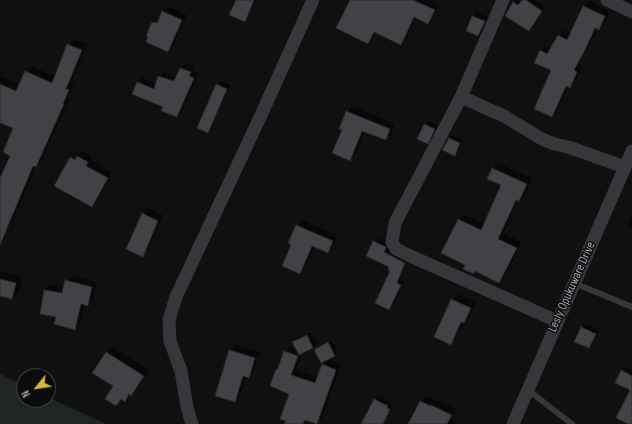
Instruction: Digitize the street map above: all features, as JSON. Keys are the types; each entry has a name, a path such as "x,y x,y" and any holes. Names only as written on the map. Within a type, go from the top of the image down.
{"street":[{"path":"192,424 186,407 180,371 170,340 169,320 176,297 313,0"},
{"path":"503,0 461,97 395,223 392,242 396,249 408,255 557,321"},
{"path":"608,0 632,12"},
{"path":"461,97 504,116 554,144 568,147 628,168"},
{"name":"Lesly Opukuware Drive","path":"513,424 574,283 628,168 632,150"}],"lane":[{"path":"574,283 632,307"},
{"path":"527,389 572,424"}],"shaded area":[{"path":"0,374 16,381 16,408 56,408 56,401 106,424 0,424"}],"building":[{"path":"236,0 254,0 245,22 229,15"},
{"path":"350,0 413,0 435,10 428,24 414,17 401,45 374,32 368,44 336,28"},
{"path":"522,0 526,0 542,11 529,31 505,16 513,2 518,5"},
{"path":"583,6 605,16 599,30 595,28 574,70 577,72 570,88 566,86 552,117 534,109 551,70 534,63 540,50 547,54 558,35 567,40"},
{"path":"162,11 182,20 168,52 146,42 148,37 146,36 152,22 157,23"},
{"path":"472,16 485,21 478,36 466,31"},
{"path":"67,44 82,50 66,89 69,90 36,167 33,166 0,245 0,178 10,156 3,152 13,128 0,123 0,84 16,91 25,71 52,83"},
{"path":"180,68 191,72 189,76 194,78 177,117 161,111 163,107 132,94 137,82 154,89 158,76 174,81"},
{"path":"216,84 227,89 208,133 197,128"},
{"path":"346,111 390,129 386,140 362,131 350,161 332,153 342,130 339,129"},
{"path":"424,124 435,129 428,144 417,139"},
{"path":"449,138 460,143 455,156 442,150"},
{"path":"77,156 88,162 86,166 108,178 92,207 54,186 70,157 75,160"},
{"path":"492,168 527,184 519,201 516,200 498,239 517,248 499,283 475,271 474,274 463,269 465,265 441,253 458,219 481,230 501,185 487,179"},
{"path":"142,213 158,221 143,257 126,249"},
{"path":"296,225 333,241 328,253 312,246 300,274 282,266 291,245 288,243"},
{"path":"373,241 386,247 384,252 405,263 397,283 401,285 389,310 375,303 390,271 388,270 389,267 366,256"},
{"path":"0,279 16,283 12,299 0,296"},
{"path":"65,280 92,287 88,306 81,304 75,330 54,324 56,317 40,314 44,290 62,293"},
{"path":"451,299 471,308 464,323 461,322 451,345 434,337"},
{"path":"581,327 596,334 589,348 574,342"},
{"path":"307,335 313,348 299,355 292,342"},
{"path":"328,342 335,356 321,363 314,350"},
{"path":"229,350 255,358 249,378 243,376 235,402 215,396"},
{"path":"284,351 298,356 291,375 315,383 322,364 336,370 317,424 305,420 303,424 284,424 286,421 280,419 289,394 270,386"},
{"path":"106,352 144,376 131,396 129,394 125,402 121,399 116,406 105,399 113,386 92,373"},
{"path":"621,370 632,376 632,424 628,424 616,418 630,390 615,383"},
{"path":"374,399 388,406 387,408 390,409 383,424 361,424"},
{"path":"420,401 452,415 447,424 408,424"}]}
